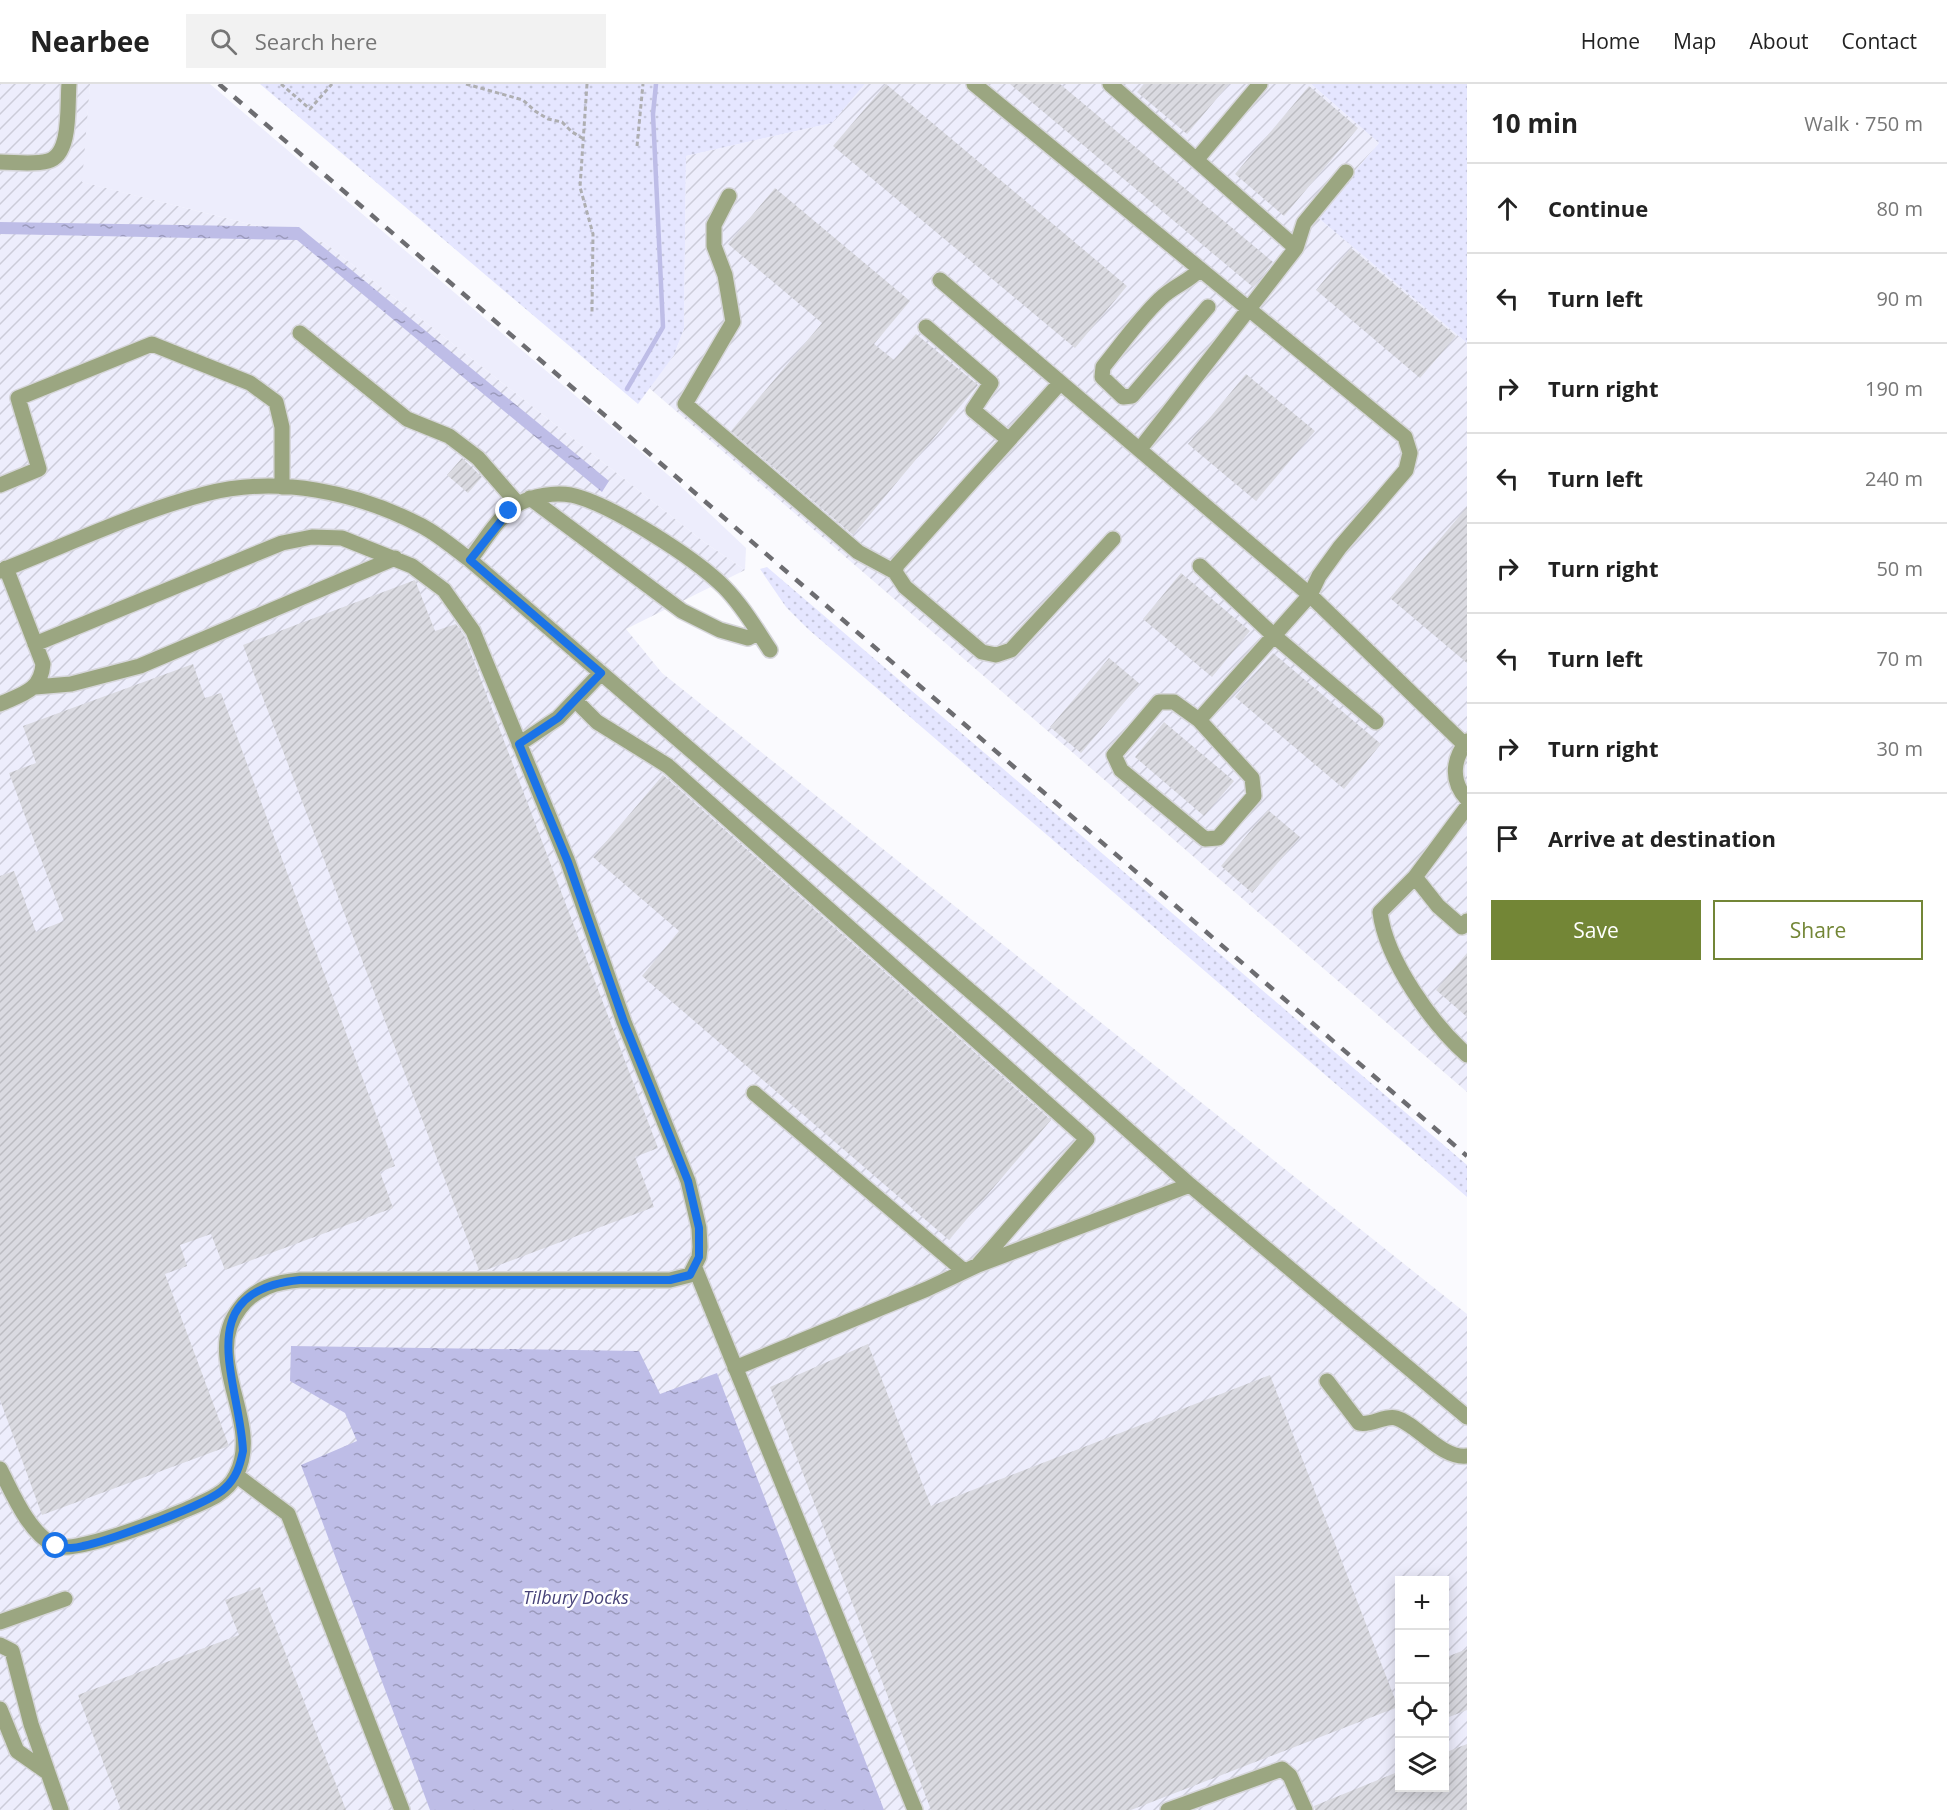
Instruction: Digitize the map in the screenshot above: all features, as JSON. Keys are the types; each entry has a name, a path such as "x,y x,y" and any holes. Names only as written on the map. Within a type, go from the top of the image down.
{"street":[{"path":"0,162 46,162 55,158 64,146 69,84"},
{"path":"974,84 1405,437 1410,453 1406,470 1340,547 1319,576 1310,595 1199,720"},
{"path":"1110,84 1296,249"},
{"path":"1197,159 1260,84"},
{"path":"1140,449 1296,249 1305,223 1346,172"},
{"path":"729,196 714,225 714,246 725,275 733,322 685,404 858,552 895,572 904,587 982,652 1002,654 1011,650 1113,539"},
{"path":"1200,269 1192,278 1174,285 1158,300 1103,367 1102,377 1123,397 1132,396 1208,307"},
{"path":"940,280 1310,595 1466,742 1458,753 1454,766 1455,780 1467,799"},
{"path":"926,327 991,384 973,410 1009,440"},
{"path":"300,333 407,420 449,436 524,501 562,524 700,622 748,638 758,633"},
{"path":"0,485 39,469 18,398 152,344 250,384 276,402 282,427 282,487"},
{"path":"895,572 897,565 1060,383"},
{"path":"35,687 42,677 43,664 3,569 207,494 282,487 328,492 363,501 423,526 470,560 694,752 1190,1185 1467,1417"},
{"path":"470,560 509,511 524,501 572,496 600,505 638,526 714,577 733,597 770,650"},
{"path":"0,1469 34,1527 56,1546 68,1549 95,1543 211,1498 226,1488 236,1475 243,1451 227,1363 227,1336 236,1312 263,1288 300,1280 670,1280 690,1275 699,1257 699,1228 688,1181 624,1022 568,862 473,631 444,590 412,566 395,558 342,538 312,537 282,543 35,644"},
{"path":"0,704 35,687 71,684 140,666 395,558"},
{"path":"1200,566 1273,635 1376,722"},
{"path":"519,744 558,718 601,673"},
{"path":"575,700 597,722 668,766 1087,1139 971,1268"},
{"path":"1159,702 1174,702 1199,720 1252,778 1254,796 1218,838 1205,839 1121,770 1114,755 1159,702"},
{"path":"668,766 694,752"},
{"path":"1467,807 1411,881 1380,912 1383,931 1403,972 1446,1037 1467,1055"},
{"path":"1411,881 1462,927 1467,921"},
{"path":"754,1093 971,1268"},
{"path":"735,1368 971,1268 1190,1185"},
{"path":"695,1268 915,1810"},
{"path":"1327,1380 1359,1423 1370,1424 1395,1418 1451,1453 1467,1456"},
{"path":"236,1475 288,1514 402,1810"},
{"path":"0,1622 65,1599"},
{"path":"0,1646 12,1651 47,1772 61,1810"},
{"path":"0,1709 17,1751 47,1772"},
{"path":"1168,1810 1282,1769 1287,1771 1305,1810"}],"path":[{"path":"280,84 310,109 332,84"},
{"path":"466,84 523,100 535,111 548,119 562,122 584,139"},
{"path":"587,84 580,187 593,234 591,312"},
{"path":"637,146 643,84"}],"shaded area":[{"path":"0,84 90,84 82,182 325,243 704,542 745,570 626,629 662,673 1467,1314 1467,1810 0,1810"},
{"path":"90,84 210,84 674,480 746,548 745,570 704,542 325,243 81,182"},
{"path":"260,84 865,84 832,123 686,156 684,329 674,355 638,404"},
{"path":"865,84 1311,84 1379,143 1316,216 1467,343 1467,1092 648,387 674,355 684,329 686,156 832,123"},
{"path":"1311,84 1467,84 1467,343 1316,216 1379,143"},
{"path":"767,567 1467,1165 1467,1197 808,629 786,607 760,569"}],"water":[{"path":"0,222 299,227 609,481 602,492 297,240 0,234"},
{"name":"Tilbury Docks","path":"291,1346 639,1351 660,1394 717,1373 884,1810 430,1810 301,1465 357,1441 345,1413 290,1381"}],"building":[{"path":"886,84 1127,286 1075,348 833,146"},
{"path":"1010,84 1060,84 1273,262 1253,287"},
{"path":"1144,84 1229,84 1187,134 1137,92"},
{"path":"1309,86 1358,128 1284,216 1235,174"},
{"path":"775,188 910,301 874,344 894,360 916,334 978,385 853,535 731,431 822,323 728,244"},
{"path":"1351,248 1456,336 1420,378 1316,290"},
{"path":"1246,374 1315,431 1256,501 1188,444"},
{"path":"462,458 482,477 468,493 447,475"},
{"path":"1467,507 1467,663 1390,598"},
{"path":"1181,573 1250,631 1212,677 1143,619"},
{"path":"415,580 435,631 456,624 464,635 658,1148 635,1157 654,1207 486,1270 479,1270 243,645"},
{"path":"1273,653 1381,744 1344,789 1235,697"},
{"path":"1109,658 1140,684 1081,753 1050,727"},
{"path":"193,664 205,698 221,693 395,1166 380,1172 393,1208 225,1270 211,1234 180,1245 187,1266 165,1274 229,1446 42,1515 0,1400 0,876 14,871 36,932 64,921 9,773 36,763 23,726"},
{"path":"1164,722 1234,781 1204,816 1135,757"},
{"path":"663,775 1051,1120 949,1240 642,976 679,931 593,857"},
{"path":"1268,810 1300,837 1252,893 1221,866"},
{"path":"1467,953 1467,1017 1436,990"},
{"path":"868,1344 931,1506 1270,1375 1395,1699 1395,1708 1131,1810 931,1810 770,1387"},
{"path":"260,1587 346,1810 121,1810 78,1695 239,1635 225,1600"},
{"path":"1467,1649 1467,1710 1449,1717 1449,1684 1449,1656"},
{"path":"1467,1744 1467,1810 1315,1810 1314,1806 1395,1773 1395,1792 1449,1792 1449,1751"}],"waterway":[{"path":"627,389 663,327 653,114 656,84"}],"railway":[{"path":"219,84 1467,1156"}],"route":[{"path":"56,1546 68,1549 95,1543 211,1498 232,1482 240,1465 243,1451 227,1363 227,1336 236,1312 253,1294 272,1284 300,1280 670,1280 690,1275 695,1268 699,1257 699,1228 688,1181 624,1022 568,862 519,744 558,718 601,673 470,560 509,511"}]}
